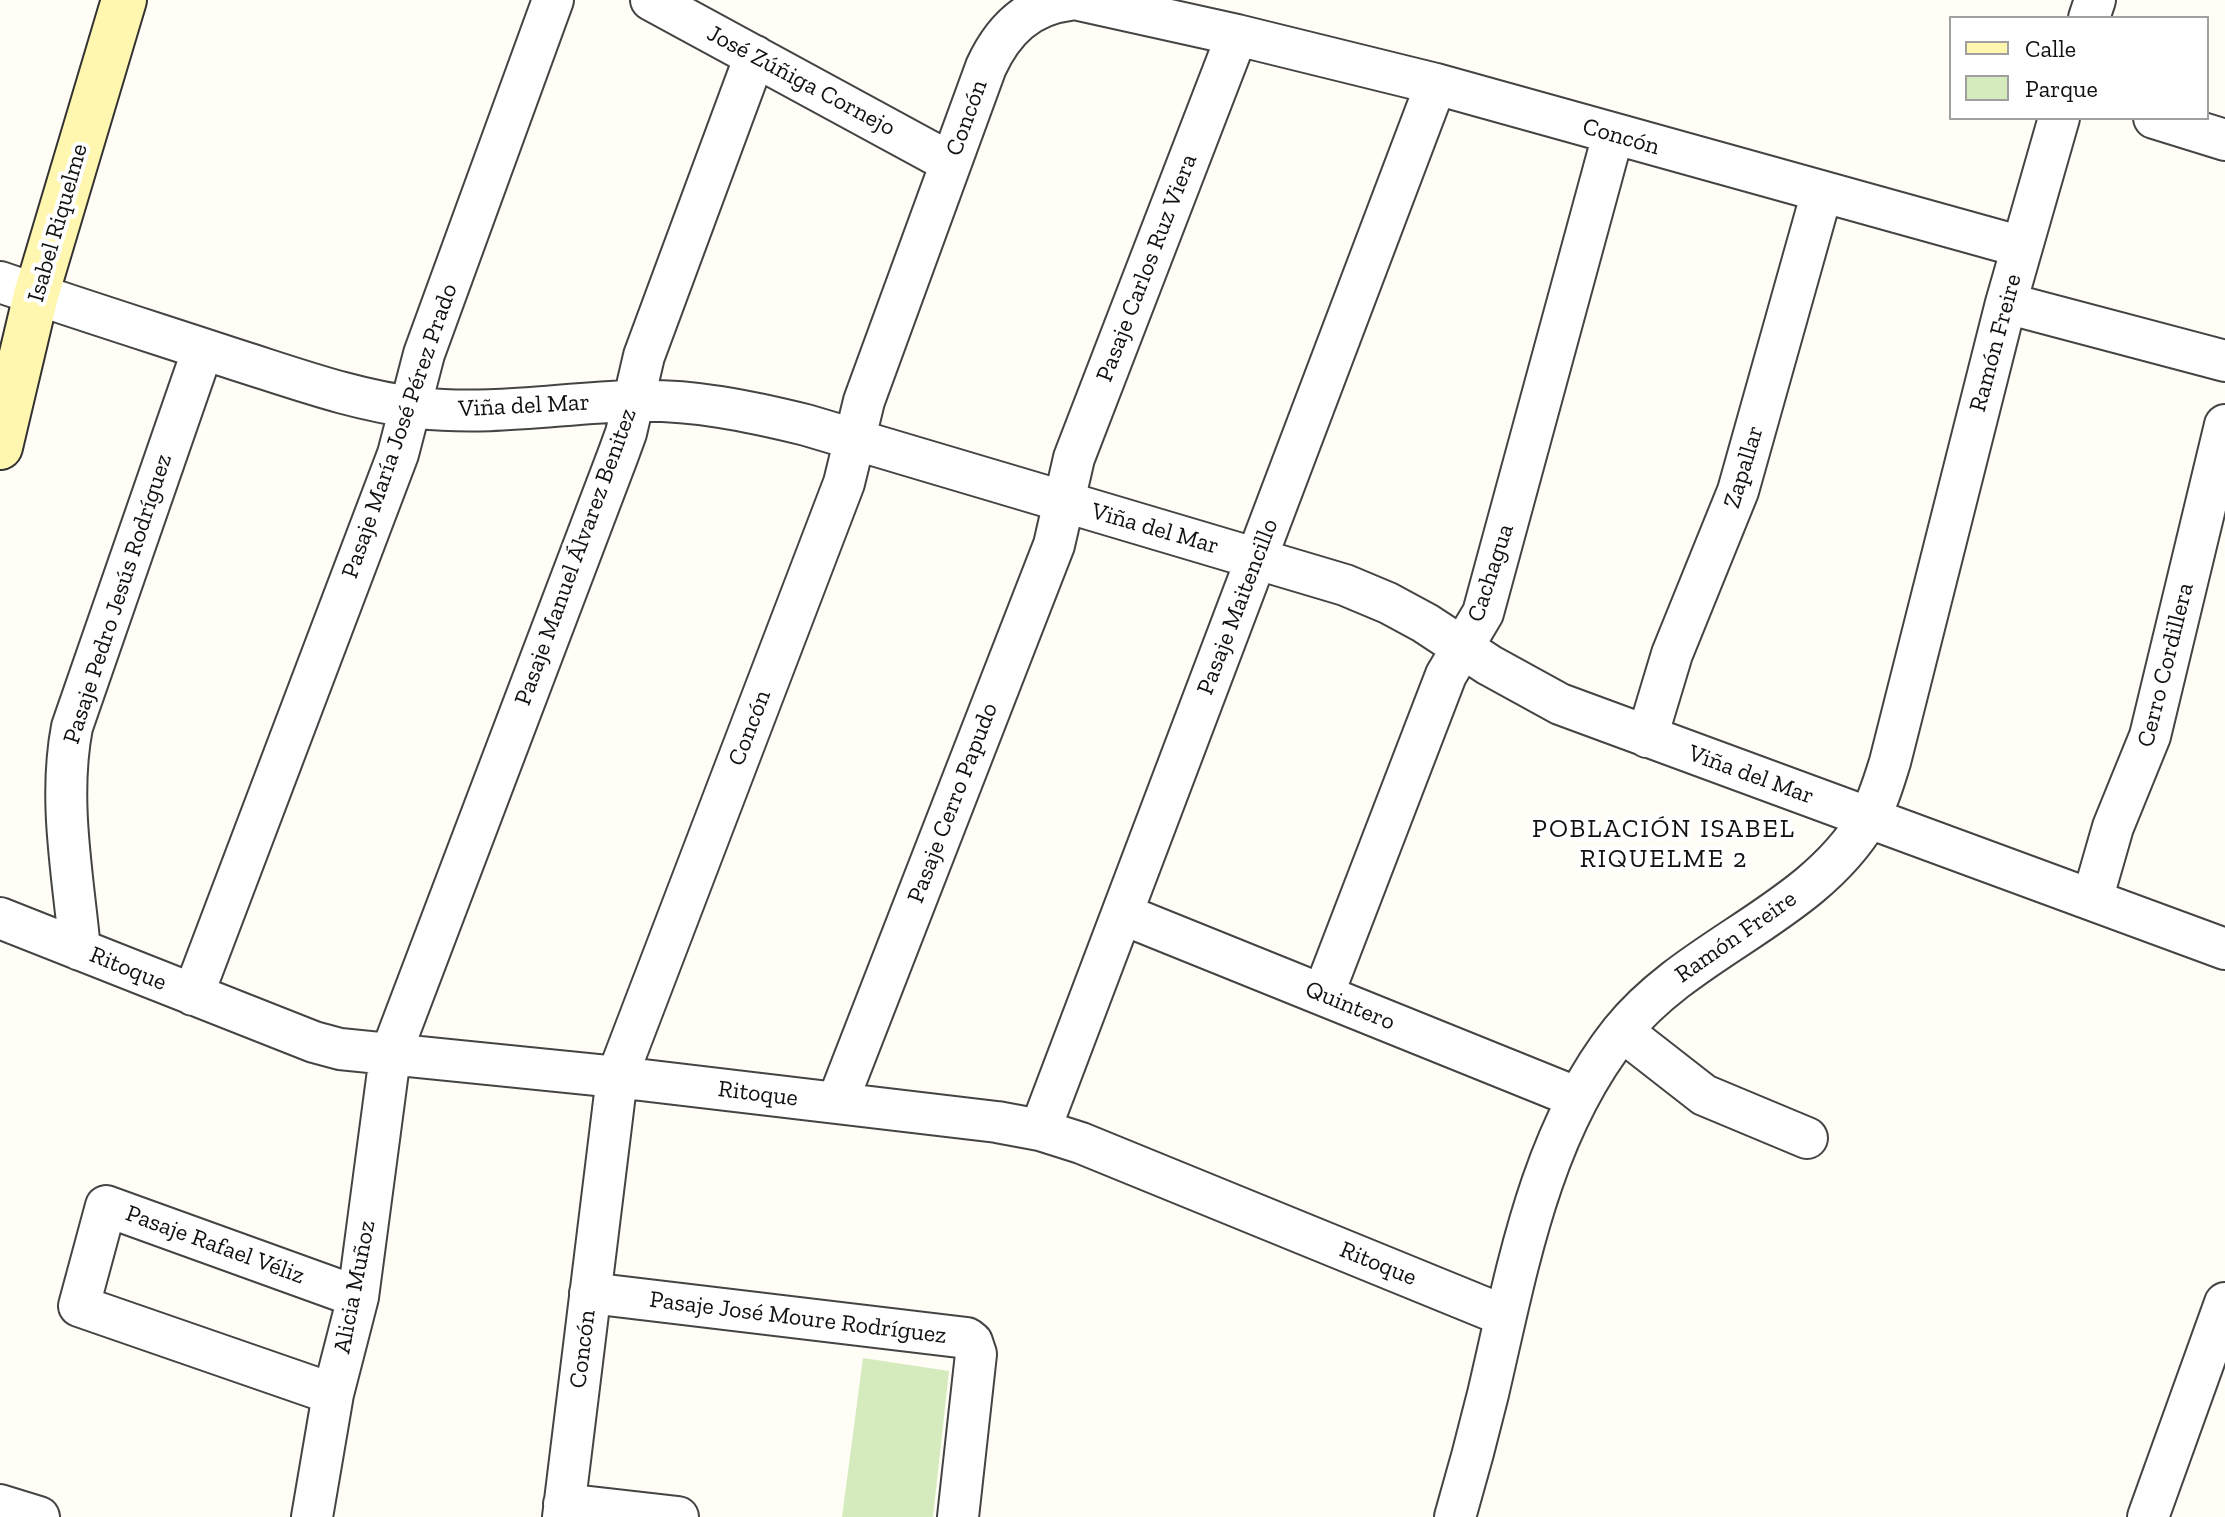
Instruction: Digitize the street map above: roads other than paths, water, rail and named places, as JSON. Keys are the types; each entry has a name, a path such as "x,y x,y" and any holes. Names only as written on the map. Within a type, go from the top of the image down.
{"main road":[{"name":"Isabel Riquelme","path":"0,447 18,289 124,0"}],"street":[{"name":"Pasaje María José Pérez Prado","path":"193,995 396,460 424,354 553,0"},
{"name":"José Zúñiga Cornejo","path":"651,0 951,163"},
{"name":"Concón","path":"1079,0 1436,84 2022,247"},
{"name":"Concón","path":"563,1510 617,1077 844,483 864,401 996,47 1009,29 1048,2"},
{"name":"Pasaje Carlos Ruz Viera","path":"1063,502 1074,458 1237,35"},
{"name":"Pasaje Manuel Álvarez Benitez","path":"390,1056 618,455 644,356 755,56"},
{"name":"Pasaje Maitencillo","path":"1040,1130 1436,84"},
{"name":"Ramón Freire","path":"1455,1517 1532,1216 1578,1098 1622,1031 1652,997 1820,877 1869,818 1890,762 2006,303 2058,120"},
{"path":"2160,120 2225,140"},
{"name":"Cachagua","path":"1323,995 1446,675 1483,613 1613,135"},
{"name":"Zapallar","path":"1647,737 1672,654 1738,491 1822,192"},
{"name":"Viña del Mar","path":"18,289 327,389 410,407 521,410 633,401 688,403 754,412 1256,558 1345,585 1388,603 1560,704 2225,949"},
{"path":"2006,303 2225,361"},
{"name":"Pasaje Pedro Jesús Rodríguez","path":"80,950 65,793 67,751 72,727 203,349"},
{"name":"Cerro Cordillera","path":"2092,900 2113,827 2150,736 2225,425"},
{"name":"Pasaje Cerro Papudo","path":"837,1103 1054,545 1063,502"},
{"name":"Quintero","path":"1122,914 1578,1098"},
{"name":"Ritoque","path":"0,918 314,1042 365,1053 617,1077 997,1122 1040,1130 1096,1149 1505,1316"},
{"path":"1622,1031 1704,1095 1807,1138"},
{"name":"Alicia Muñoz","path":"312,1517 333,1394 358,1297 390,1056"},
{"name":"Pasaje Rafael Véliz","path":"333,1394 79,1306 106,1206 358,1297"},
{"name":"Pasaje José Moure Rodríguez","path":"590,1293 967,1338 976,1354 958,1517"},
{"path":"2148,1517 2225,1303"},
{"path":"0,1505 39,1517"},
{"path":"563,1510 678,1517"}],"district":[{"name":"POBLACIÓN ISABEL RIQUELME 2","path":"1664,845"}]}
